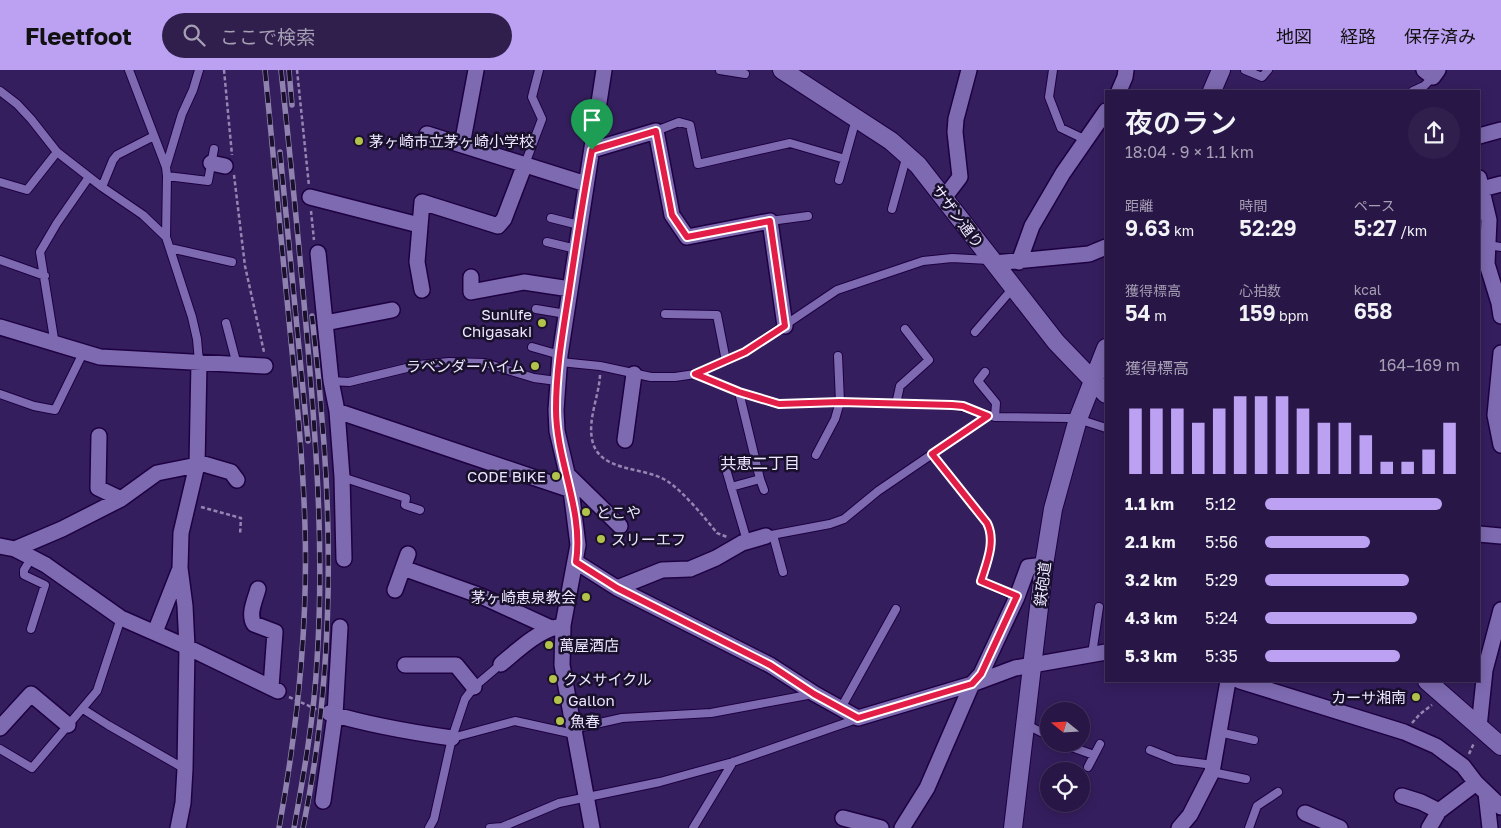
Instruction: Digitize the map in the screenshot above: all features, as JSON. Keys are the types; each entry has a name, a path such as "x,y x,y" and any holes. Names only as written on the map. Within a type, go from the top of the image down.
{"street":[{"path":"462,145 476,70"},
{"path":"592,828 573,731 557,627 576,562 578,545 571,490 557,432 556,410 557,381 566,314 604,70"},
{"name":"サザン通り","path":"782,70 891,141 918,164 1056,342 1105,393"},
{"path":"944,198 960,176 955,132 956,119 969,70"},
{"path":"1119,90 1126,70"},
{"path":"1212,90 1221,70"},
{"path":"1019,262 1032,226 1063,173 1105,113"},
{"path":"1480,136 1501,130"},
{"path":"592,150 656,131 672,215 687,237 770,221 785,326"},
{"path":"427,134 586,184"},
{"path":"422,290 416,262 422,202 498,226 504,219 525,164"},
{"path":"1501,184 1480,183 1484,220 1495,246 1484,274 1499,303 1501,316"},
{"path":"310,196 419,225"},
{"path":"992,261 1019,262 1090,254 1105,247"},
{"path":"318,253 331,381 337,411 342,477 344,559"},
{"path":"471,292 524,282 570,289"},
{"path":"325,323 392,310"},
{"path":"0,328 100,357 265,366"},
{"name":"鉄砲道","path":"1013,828 1044,565 1053,509 1078,419 1105,350"},
{"path":"1501,353 1500,384 1495,415 1501,445"},
{"path":"182,826 187,647 185,606 180,568 181,533 197,464 199,362"},
{"path":"625,440 634,374"},
{"path":"337,411 571,490"},
{"path":"99,436 98,488 121,499"},
{"path":"15,549 62,529 121,499 157,473 197,464 231,472 237,480"},
{"path":"567,474 620,526"},
{"path":"617,588 662,570 690,569 716,558 744,542 769,535"},
{"path":"1481,536 1501,536"},
{"path":"0,546 15,549 46,565 121,618 155,632 275,689 275,632 254,624 251,616 258,589"},
{"path":"395,590 406,561 481,596 557,627"},
{"path":"576,562 617,588 770,665 814,694 858,718 972,684 1015,668 1099,653"},
{"path":"902,828 927,788 972,684 981,674 1017,596 1028,567 1044,565"},
{"path":"155,632 180,568"},
{"path":"1480,728 1486,670 1497,646 1501,610"},
{"path":"322,801 340,627"},
{"path":"501,664 528,642 557,627"},
{"path":"415,669 456,664 474,687"},
{"path":"1187,824 1212,769 1228,682"},
{"path":"1243,682 1404,732 1436,746 1463,766 1481,788 1501,807"},
{"path":"1428,682 1501,746"},
{"path":"0,728 31,694 68,725"},
{"path":"332,714 366,724 405,732 452,738"},
{"path":"1429,828 1440,811 1481,788"},
{"path":"1481,788 1490,828"},
{"path":"1402,796 1440,811"},
{"path":"1305,813 1340,828"},
{"path":"843,818 881,828"}],"lane":[{"path":"129,70 166,167 166,237 192,317 197,339 199,362"},
{"path":"166,167 182,114 193,90 199,70"},
{"path":"525,164 542,119 532,97 539,70"},
{"path":"720,70 746,74"},
{"path":"1053,70 1049,97 1061,128 1086,140"},
{"path":"1245,70 1262,77 1268,70"},
{"path":"1415,90 1424,86 1432,72"},
{"path":"0,91 17,104 57,152 102,187 143,214 166,237"},
{"path":"839,180 856,118"},
{"path":"656,131 679,122 690,125 698,164 790,143 845,158"},
{"path":"102,187 113,160 117,156 154,136"},
{"path":"0,182 27,190 57,152"},
{"path":"892,209 907,154"},
{"path":"167,176 208,181 223,161"},
{"path":"54,345 40,252 57,223 89,177"},
{"path":"770,221 808,216"},
{"path":"551,218 579,224"},
{"path":"547,242 576,248"},
{"path":"170,248 232,262"},
{"path":"532,347 560,358 651,377 675,377 695,374 745,352 837,290 923,261 952,258 992,261"},
{"path":"0,260 45,276"},
{"path":"975,332 1013,288"},
{"path":"536,308 566,314"},
{"path":"666,314 717,315 726,361"},
{"path":"226,323 237,365"},
{"path":"896,404 900,386 929,360 905,329"},
{"path":"0,394 34,406 55,410 83,353"},
{"path":"816,455 835,419 840,402 838,356"},
{"path":"331,381 349,382 419,365 449,362 485,363 534,378 557,381"},
{"path":"783,572 769,535 830,524 844,519 878,491 991,416 996,403 978,381 985,372"},
{"path":"695,374 739,392 779,404 840,402 952,405 963,406 991,416 1078,419 1105,428"},
{"path":"739,392 764,490"},
{"path":"932,454 987,523 992,532 991,546 981,581 1017,596"},
{"path":"723,459 744,542"},
{"path":"342,477 406,498 405,504 420,510"},
{"path":"731,488 760,479"},
{"path":"31,628 45,585 24,575 24,570 32,557"},
{"path":"1099,607 1099,653"},
{"path":"841,708 896,608"},
{"path":"0,749 32,768 97,691 121,618"},
{"path":"428,828 434,819 452,738 464,699 474,687 501,664"},
{"path":"452,738 515,721 573,731 622,718 711,713 814,694"},
{"path":"83,708 108,725 185,769"},
{"path":"490,828 503,827 559,803 660,782 733,762 858,718"},
{"path":"1025,724 1040,732"},
{"path":"1219,732 1254,740"},
{"path":"1090,763 1100,744"},
{"path":"1150,750 1175,760 1246,779"},
{"path":"1086,752 1094,755"},
{"path":"693,828 733,762"},
{"path":"1249,828 1257,806 1278,792"}],"path":[{"path":"224,70 223,161 263,343 265,366"},
{"path":"297,70 315,249 318,253"},
{"path":"600,366 600,387 591,426 592,440 598,453 604,459 620,467 656,475 669,482 717,533 744,542"},
{"path":"188,503 241,518 240,535"},
{"path":"275,689 322,712 332,714"},
{"path":"1404,732 1420,714 1444,697"},
{"path":"1463,766 1480,728"}],"railway":[{"path":"265,70 298,418 305,527 305,602 300,678 291,754 279,828"},
{"path":"281,70 299,244 311,387 317,465 320,544 316,682 294,828"},
{"path":"289,70 292,105"},
{"path":"280,152 308,441"},
{"path":"303,828 319,733 327,637 328,589 327,492 319,380 312,316"}],"place":[{"name":"茅ヶ崎市立茅ヶ崎小学校","path":"359,141"},
{"name":"Sunlife Chigasaki","path":"542,323"},
{"name":"ラベンダーハイム","path":"535,366"},
{"name":"CODE BIKE","path":"556,476"},
{"name":"とこや","path":"586,512"},
{"name":"スリーエフ","path":"601,539"},
{"name":"茅ヶ崎恵泉教会","path":"586,597"},
{"name":"萬屋酒店","path":"549,645"},
{"name":"クメサイクル","path":"553,679"},
{"name":"カーサ湘南","path":"1416,697"},
{"name":"Gallon","path":"558,700"},
{"name":"魚春","path":"560,721"}],"district":[{"name":"共恵二丁目","path":"760,463"}],"route":[{"path":"656,131 672,215 687,237 770,221 785,326 745,352 695,374 739,392 779,404 840,402 952,405 963,406 988,416 932,454 987,523 992,532 991,546 981,581 1017,596 981,674 972,684 858,718 814,694 770,665 617,588 576,562 578,545 571,490 557,432 557,381 579,224 592,150 656,131"}]}
